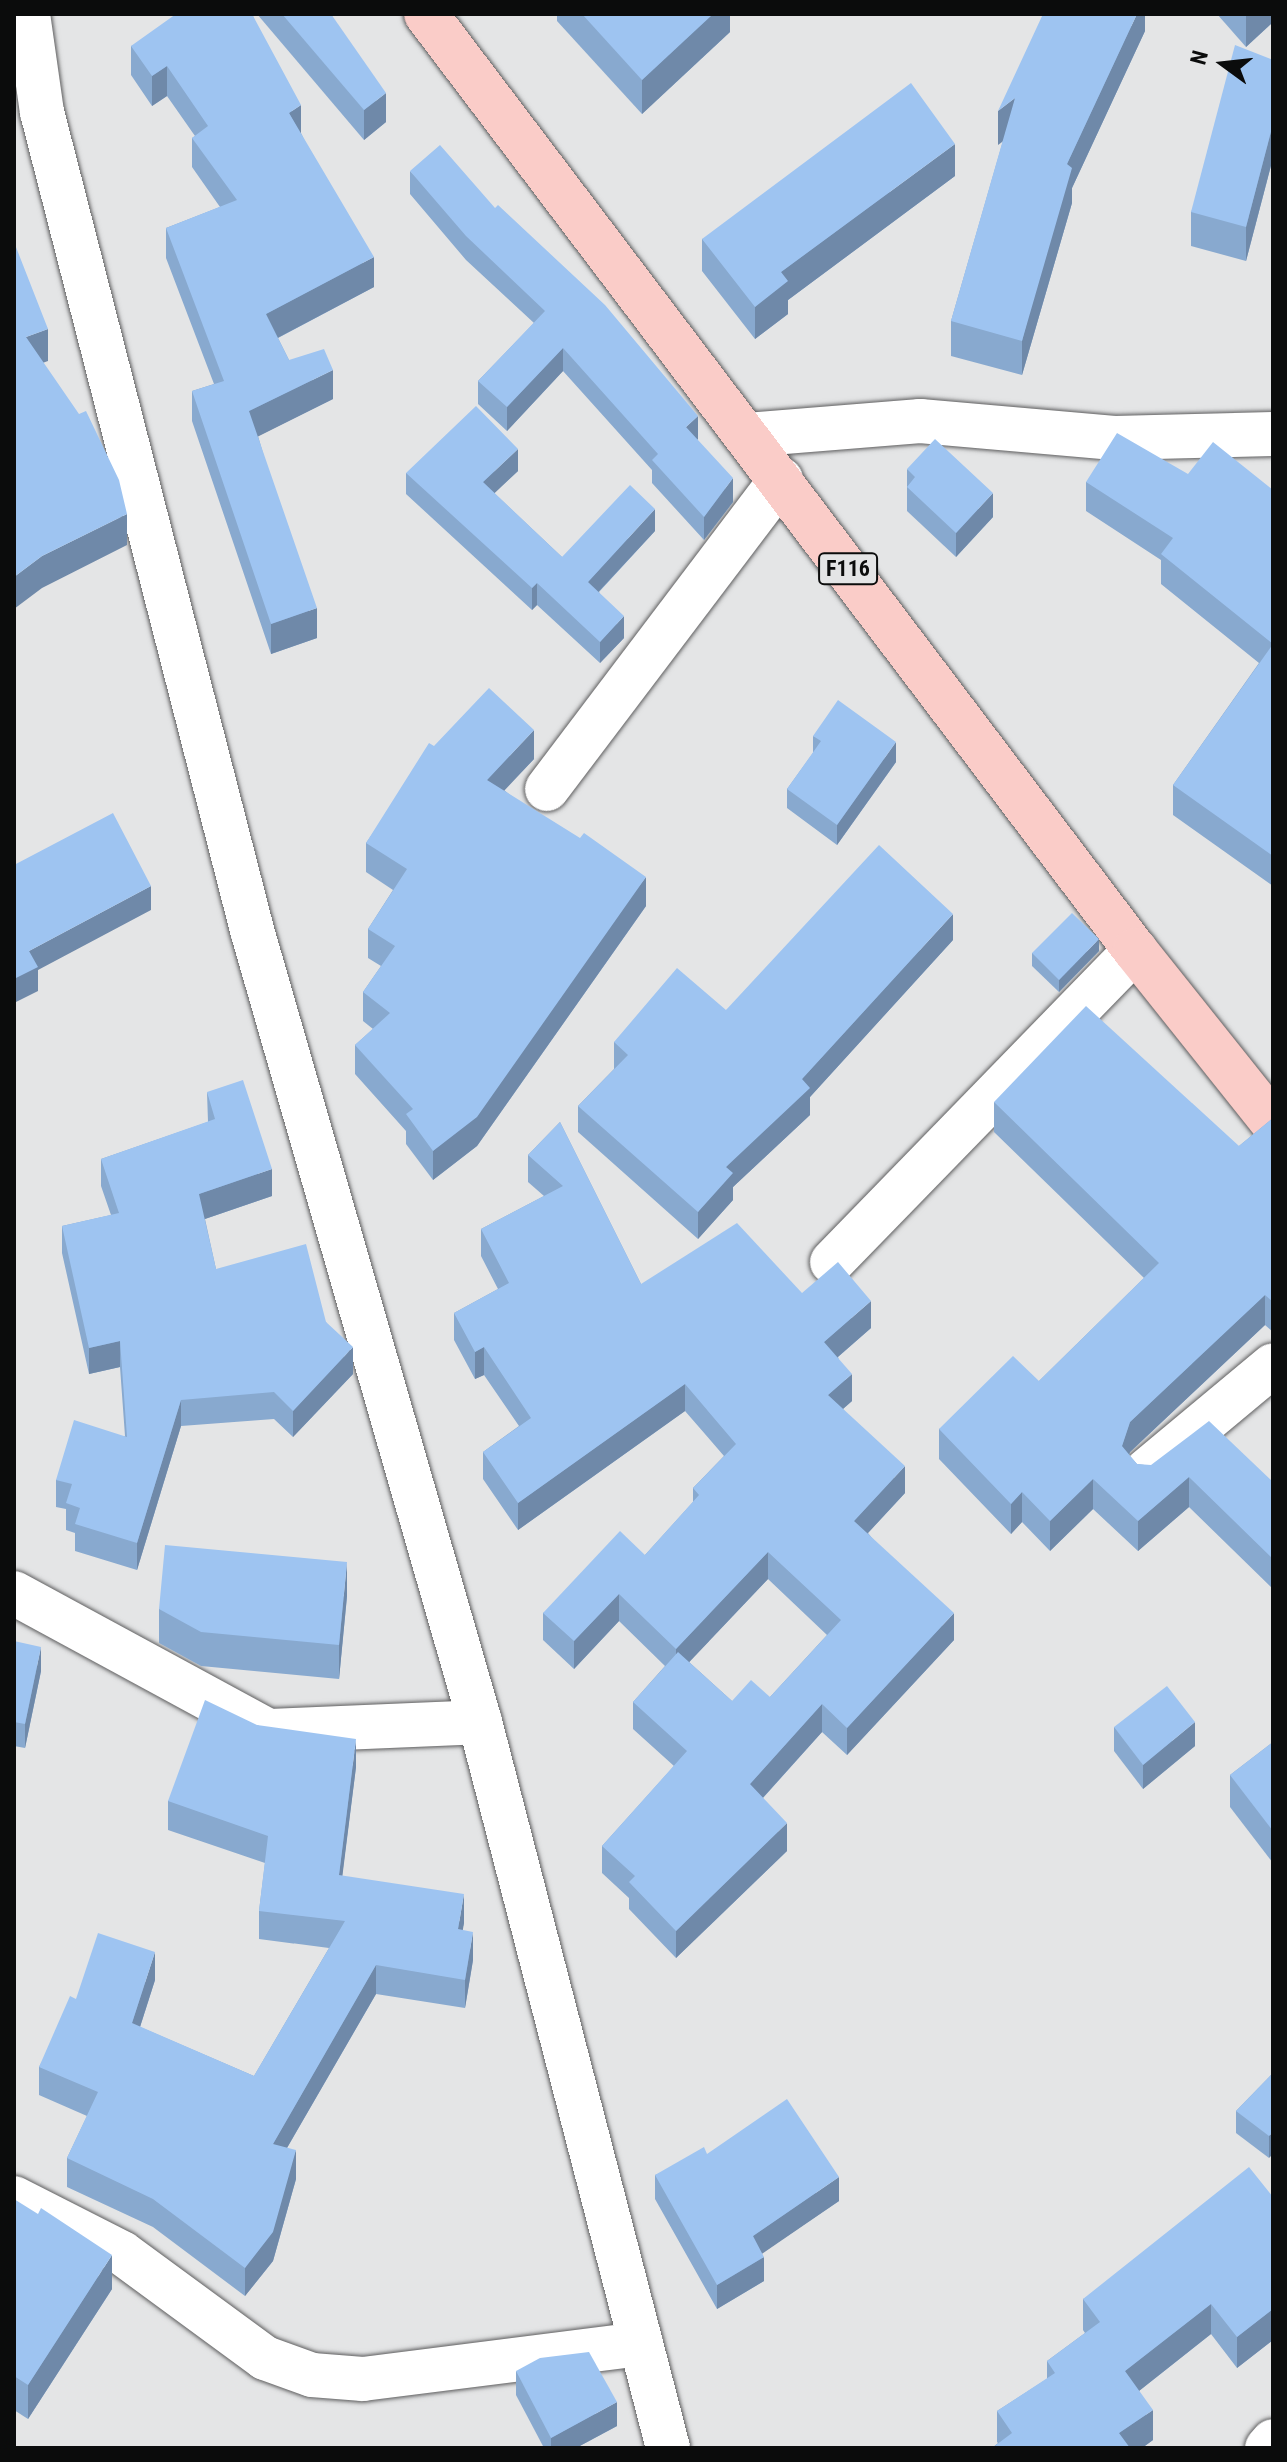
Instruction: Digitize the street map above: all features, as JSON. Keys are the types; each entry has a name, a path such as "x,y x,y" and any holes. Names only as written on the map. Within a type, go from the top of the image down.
{"main road":[{"name":"F116","path":"426,14 1135,950 1273,1123"}],"street":[{"path":"28,14 42,112 252,930 480,1722 668,2448"},
{"path":"747,435 920,421 1114,438 1273,434"},
{"path":"547,789 781,480"},
{"path":"832,1262 1135,950"},
{"path":"1146,1471 1273,1365"},
{"path":"14,1593 268,1731 480,1722"},
{"path":"14,2198 122,2253 265,2358 312,2375 363,2379 641,2344"},
{"path":"1267,2448 1273,2441"}],"building":[{"path":"176,14 252,14 301,105 289,113 374,257 266,314 289,360 324,349 333,370 249,411 317,608 271,624 192,391 224,381 166,228 237,200 192,138 208,126 167,66 152,76 131,46"},
{"path":"282,14 331,14 386,93 364,110"},
{"path":"582,14 713,14 642,80"},
{"path":"1043,14 1137,14 1067,164 1072,168 1022,341 951,321 1015,98 998,111"},
{"path":"1235,45 1273,60 1273,124 1246,227 1191,212"},
{"path":"911,83 955,144 781,272 788,281 755,307 702,239"},
{"path":"440,145 495,208 498,205 605,305 698,416 686,427 733,478 704,517 652,460 658,454 563,348 507,407 478,381 545,311 466,236 410,171"},
{"path":"14,242 48,329 26,337 79,414 86,411 119,480 127,514 42,556 14,577"},
{"path":"476,406 518,449 483,482 562,557 630,485 655,509 588,582 624,616 600,642 537,583 532,588 406,473"},
{"path":"1117,433 1188,474 1213,442 1273,490 1273,644 1161,554 1173,538 1086,482"},
{"path":"935,439 993,493 956,533 907,487 915,477 907,469"},
{"path":"1273,644 1273,856 1173,785"},
{"path":"489,688 534,730 487,780 580,838 584,833 646,877 477,1117 433,1151 406,1114 413,1109 355,1045 390,1013 363,992 395,946 368,929 407,869 366,843 429,743 434,746"},
{"path":"838,700 896,742 837,825 787,789 821,741 813,736"},
{"path":"113,813 151,886 29,951 38,967 14,979 14,865"},
{"path":"879,845 953,914 802,1079 810,1088 726,1167 733,1173 698,1212 578,1106 628,1055 614,1042 677,968 726,1010"},
{"path":"1072,913 1099,939 1059,980 1032,953"},
{"path":"1086,1006 1239,1146 1273,1118 1273,1302 1265,1295 1130,1422 1122,1446 1137,1464 1151,1465 1209,1421 1273,1482 1273,1559 1189,1477 1138,1521 1093,1479 1050,1521 1022,1492 1011,1504 939,1429 1013,1356 1039,1381 1159,1263 994,1102"},
{"path":"243,1080 272,1169 199,1194 216,1269 306,1244 326,1322 353,1347 293,1411 274,1392 181,1400 137,1543 75,1524 80,1508 66,1503 72,1484 56,1480 74,1420 127,1437 120,1341 89,1348 62,1226 119,1213 101,1159 215,1119 207,1092"},
{"path":"560,1122 641,1284 737,1223 802,1293 838,1262 871,1301 824,1342 852,1374 828,1395 905,1466 854,1521 954,1613 847,1728 822,1704 750,1784 787,1823 676,1931 629,1882 635,1876 602,1846 687,1751 633,1702 678,1652 732,1701 751,1680 770,1697 841,1620 768,1552 676,1649 619,1594 574,1641 543,1613 620,1531 645,1555 699,1495 693,1488 736,1444 685,1384 518,1503 483,1452 531,1418 484,1347 475,1352 454,1313 509,1283 481,1229 563,1186 528,1155"},
{"path":"165,1545 347,1562 339,1645 201,1632 159,1609"},
{"path":"14,1641 41,1647 25,1724 14,1722"},
{"path":"1167,1686 1195,1722 1143,1765 1114,1727"},
{"path":"205,1700 257,1725 356,1739 339,1875 464,1894 458,1929 473,1932 465,1980 376,1965 273,2144 296,2150 273,2232 245,2268 153,2199 67,2158 98,2092 39,2067 70,1996 76,1999 98,1933 155,1952 132,2023 254,2076 345,1921 259,1911 268,1836 168,1801"},
{"path":"1273,1742 1273,1831 1230,1775"},
{"path":"1273,2073 1273,2132 1269,2136 1236,2111"},
{"path":"787,2099 839,2177 753,2236 764,2257 717,2285 655,2175 704,2147 707,2154"},
{"path":"1249,2167 1273,2197 1273,2309 1237,2337 1211,2304 1125,2371 1153,2410 1119,2433 1130,2448 992,2448 1012,2433 997,2411 1055,2373 1047,2361 1100,2322 1083,2299"},
{"path":"14,2199 38,2214 41,2208 112,2255 28,2385 14,2376"},
{"path":"589,2352 617,2402 551,2438 516,2371 540,2358"}]}
